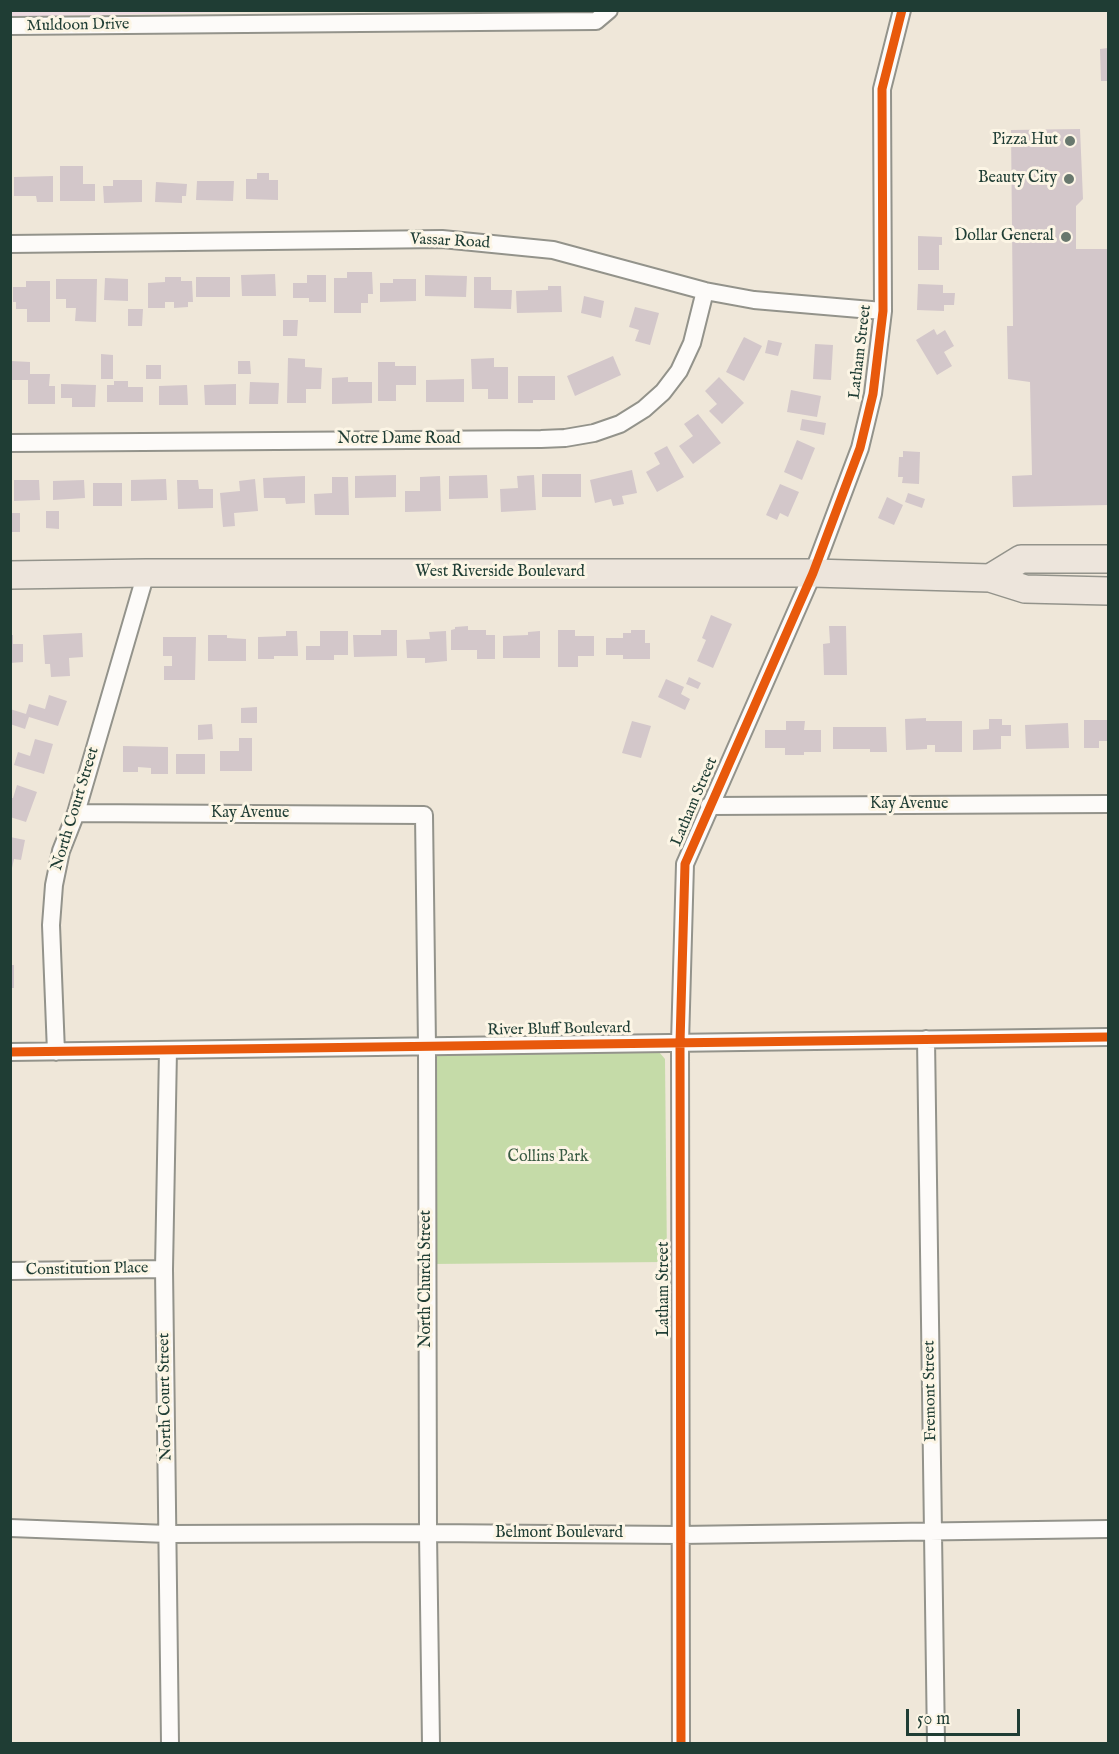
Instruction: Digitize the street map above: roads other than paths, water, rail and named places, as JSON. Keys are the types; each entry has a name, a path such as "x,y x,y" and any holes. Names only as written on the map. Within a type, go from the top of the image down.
{"main road":[{"path":"990,578 1021,559 1108,559"},
{"name":"West Riverside Boulevard","path":"10,575 813,573 990,578 1025,589 1108,591"}],"street":[{"name":"Muldoon Drive","path":"10,26 596,21 609,10"},
{"name":"Latham Street","path":"681,1743 680,1043 685,864 813,573 860,448 873,394 883,311 882,89 902,10"},
{"name":"Vassar Road","path":"10,244 442,239 553,250 705,291 754,300 883,311"},
{"name":"Notre Dame Road","path":"10,443 541,439 594,433 620,424 644,409 663,392 679,371 692,344 705,291"},
{"name":"North Court Street","path":"56,1052 51,925 54,885 61,851 76,813 146,573"},
{"name":"Kay Avenue","path":"709,806 1108,804"},
{"name":"Kay Avenue","path":"76,813 424,815"},
{"name":"North Church Street","path":"424,815 431,1743"},
{"name":"River Bluff Boulevard","path":"10,1052 1108,1037"},
{"name":"Fremont Street","path":"926,1039 936,1743"},
{"name":"North Court Street","path":"168,1050 164,1269 170,1743"},
{"name":"Constitution Place","path":"10,1271 164,1269"},
{"name":"Belmont Boulevard","path":"10,1528 168,1534 680,1535 1108,1529"}],"place":[{"name":"Pizza Hut","path":"1070,141"},
{"name":"Beauty City","path":"1069,179"},
{"name":"Dollar General","path":"1066,237"}],"park label":[{"name":"Collins Park","path":"548,1158"}]}
